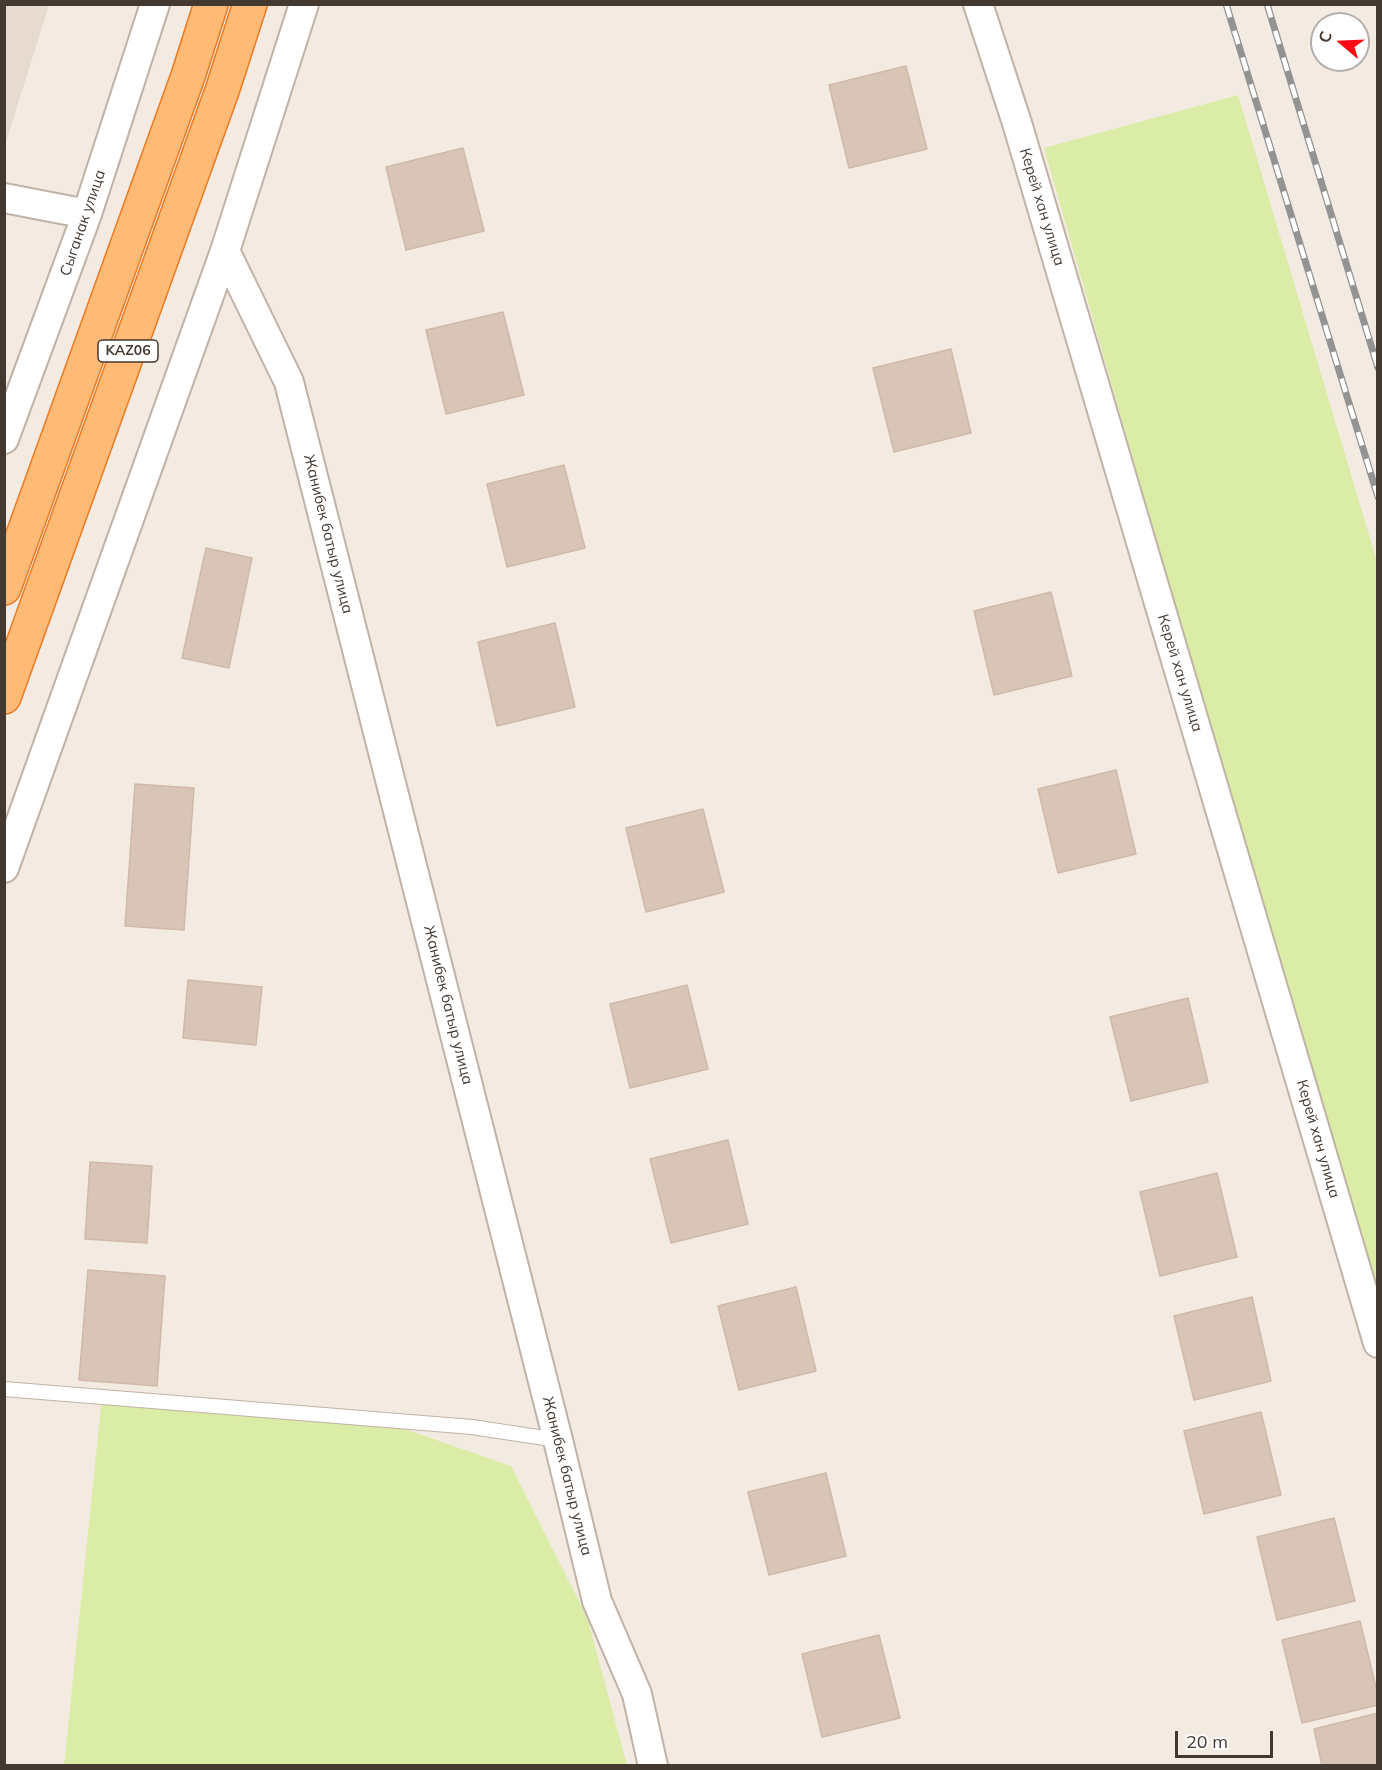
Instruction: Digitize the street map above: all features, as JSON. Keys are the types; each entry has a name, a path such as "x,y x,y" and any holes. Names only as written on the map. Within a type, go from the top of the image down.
{"highway":[{"name":"KАZ06","path":"4,588 188,75 211,4"},
{"name":"KАZ06","path":"4,697 223,87 250,4"}],"street":[{"name":"Сыганак улица","path":"4,439 87,214 156,4"},
{"path":"4,868 225,251 304,4"},
{"name":"Керей хан улица","path":"978,4 1021,134 1377,1343"},
{"path":"4,198 87,214"},
{"name":"Жанибек батыр улица","path":"225,251 289,382 597,1601 637,1694 653,1766"}],"lane":[{"path":"4,1389 472,1427 558,1440"}],"shaded area":[{"path":"4,5 49,5 5,145"}],"green space":[{"path":"1238,95 1377,562 1377,1312 1044,148"},
{"path":"102,1397 390,1424 511,1466 587,1617 627,1765 64,1766"}],"building":[{"path":"906,66 927,149 849,168 829,85"},
{"path":"463,148 484,231 406,250 386,167"},
{"path":"503,312 524,395 446,414 426,330"},
{"path":"951,349 971,433 894,452 873,368"},
{"path":"564,465 585,548 507,567 487,484"},
{"path":"206,548 252,558 229,668 182,658"},
{"path":"1051,592 1072,676 994,695 974,611"},
{"path":"555,623 575,707 497,726 478,642"},
{"path":"1116,770 1136,854 1058,873 1038,789"},
{"path":"135,784 194,788 184,930 125,926"},
{"path":"703,809 724,892 646,912 626,828"},
{"path":"188,980 262,987 256,1045 183,1038"},
{"path":"687,985 708,1069 630,1088 610,1004"},
{"path":"1188,998 1208,1082 1131,1101 1110,1017"},
{"path":"728,1140 748,1224 671,1243 650,1159"},
{"path":"90,1162 152,1166 147,1243 85,1239"},
{"path":"1217,1173 1237,1257 1160,1276 1140,1192"},
{"path":"88,1270 165,1276 157,1386 79,1380"},
{"path":"796,1287 816,1371 739,1390 718,1306"},
{"path":"1252,1297 1271,1381 1194,1400 1174,1316"},
{"path":"1261,1412 1281,1495 1204,1514 1184,1431"},
{"path":"826,1473 846,1556 769,1575 748,1492"},
{"path":"1334,1518 1355,1601 1277,1620 1257,1537"},
{"path":"1360,1621 1378,1696 1378,1705 1302,1723 1282,1640"},
{"path":"879,1635 900,1718 822,1737 802,1654"},
{"path":"1378,1713 1378,1766 1322,1766 1314,1729"}],"railway":[{"path":"1226,4 1378,497"},
{"path":"1267,4 1378,368"}]}
